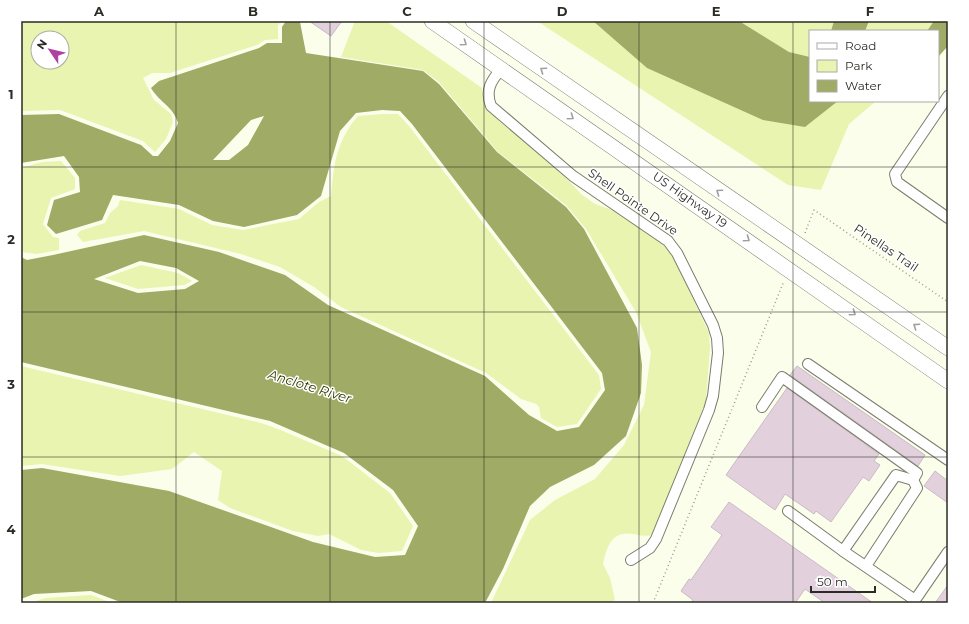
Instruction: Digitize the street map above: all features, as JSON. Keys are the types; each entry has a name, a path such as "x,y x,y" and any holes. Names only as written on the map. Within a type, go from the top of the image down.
{"highway":[{"name":"US Highway 19","path":"432,21 945,378"},
{"name":"US Highway 19","path":"473,21 948,348"}],"street":[{"name":"Shell Pointe Drive","path":"501,69 489,86 488,93 491,106 573,176 668,241 678,253 717,338 718,353 716,380 709,410 656,539 650,548 631,560"},
{"path":"947,216 896,182 896,171 948,96"},
{"path":"808,364 948,460"},
{"path":"762,407 782,376 917,473 913,480"},
{"path":"843,550 896,474 913,480 917,488 866,566"},
{"path":"788,511 914,601 948,552"}],"path":[{"name":"Pinellas Trail","path":"805,234 814,210 948,302"},
{"path":"653,603 784,280"}],"green space":[{"path":"21,21 281,21 278,26 278,39 265,40 257,45 170,73 152,73 143,78 154,100 171,114 173,122 166,139 155,152 143,141 60,110 21,111"},
{"path":"355,21 386,21 482,88 484,103 499,121 566,178 581,194 595,204 615,211 662,244 669,251 680,271 709,333 710,347 706,401 652,535 644,536 626,533 615,537 608,546 603,564 610,578 615,600 610,603 491,603 530,520 555,500 595,479 624,445 644,405 651,352 636,312 586,229 566,205 498,152 439,82 423,70 341,57"},
{"path":"537,21 593,21 647,68 805,127 837,102 875,102 849,124 821,190 788,185"},
{"path":"739,21 834,21 831,30 809,30 809,57 789,52"},
{"path":"869,21 934,21 928,30 865,30"},
{"path":"398,114 409,126 599,375 601,389 577,424 557,427 541,418 539,407 536,404 521,399 486,373 341,307 314,287 280,267 241,254 144,231 83,242 77,235 80,231 105,223 110,213 118,206 120,200 179,209 212,225 243,230 299,219 319,202 331,196 337,154 345,135 358,116"},
{"path":"61,161 75,178 75,189 51,198 43,224 53,237 59,238 59,250 36,254 21,252 21,168 42,162"},
{"path":"141,265 178,273 192,281 184,285 138,289 105,278"},
{"path":"21,366 261,423 342,456 390,493 413,526 402,551 379,553 361,550 329,534 318,536 293,531 230,508 218,500 222,471 194,452 172,469 120,476 42,464 21,466"},
{"path":"91,595 112,603 29,603 46,598"}],"water":[{"name":"Anclote River","path":"286,21 300,22 306,53 423,71 439,84 497,152 566,207 584,229 637,328 642,365 641,393 626,436 594,465 550,487 530,506 503,569 485,603 123,603 91,591 34,594 21,599 21,470 42,468 169,491 313,542 375,557 405,555 418,526 393,490 344,453 270,421 21,362 21,257 27,260 144,235 219,252 285,275 328,305 485,376 529,415 557,431 579,427 605,390 602,373 412,124 400,111 382,110 356,113 340,131 321,196 297,215 244,227 213,221 179,205 113,195 102,220 56,234 47,225 54,200 80,192 79,177 64,156 21,163 21,115 59,114 141,145 153,156 158,156 170,141 178,123 170,108 151,88 159,81 259,48 267,43 282,43 282,27","holes":["264,116 248,145 229,160 213,160 251,120","140,261 176,268 199,281 185,289 138,293 94,279"]},
{"path":"593,21 739,21 789,52 809,57 809,102 837,102 805,127 763,120 647,68"},
{"path":"834,21 869,21 865,30 831,30"},
{"path":"934,21 948,21 948,46 939,56 939,30 928,30"}],"building":[{"path":"309,21 342,21 331,36"},
{"path":"797,366 925,455 918,466 790,375"},
{"path":"787,388 879,454 874,461 880,465 869,481 863,477 831,522 816,511 814,514 785,494 775,510 726,475"},
{"path":"935,471 948,481 948,503 924,486"},
{"path":"729,502 873,603 825,603 805,589 795,603 691,603 693,600 681,591 689,579 691,580 722,535 711,527"},
{"path":"948,585 948,603 935,603"}]}
